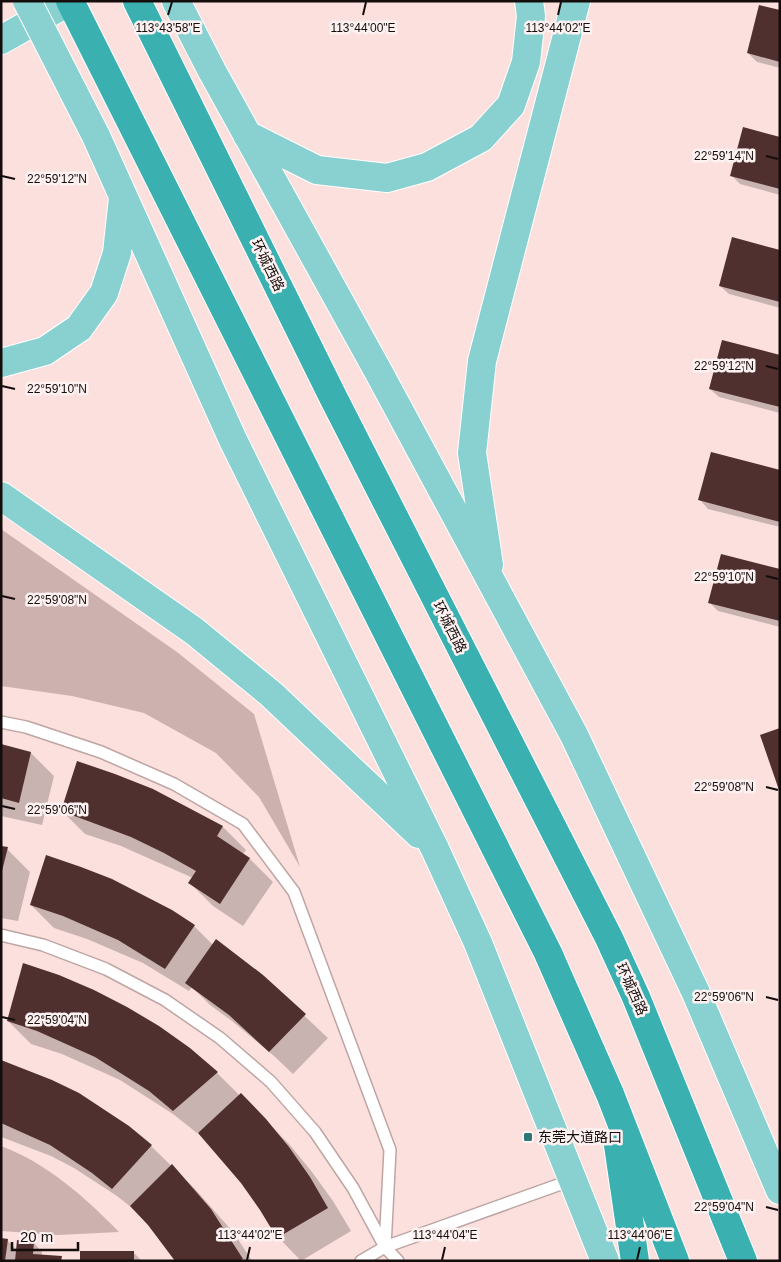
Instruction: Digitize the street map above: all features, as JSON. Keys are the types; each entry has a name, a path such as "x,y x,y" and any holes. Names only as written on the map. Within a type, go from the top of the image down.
{"highway":[{"path":"70,1 548,953 610,1094 675,1261"},
{"name":"环城西路","path":"138,1 333,398 609,938 640,1006 744,1261"},
{"path":"610,1094 635,1261"}],"main road":[{"path":"27,1 96,136 233,440 435,849 478,943 604,1261"},
{"path":"1,40 70,1"},
{"path":"176,1 212,71 378,371 565,718 696,993 766,1153 780,1190"},
{"path":"247,135 317,170 387,178 427,168 481,138 511,105 526,62 531,16 529,1"},
{"path":"492,584 472,453 482,361 576,1"},
{"path":"1,363 45,351 79,328 104,293 117,252 124,196"},
{"path":"1,496 194,631 263,688 435,849"}],"lane":[{"path":"1,722 26,727 101,752 174,784 243,824 294,892 390,1150 384,1247"},
{"path":"1,935 43,945 106,969 165,1000 220,1038 271,1082 315,1132 353,1188 384,1247 398,1261"},
{"path":"360,1261 384,1247 572,1180"}],"shaded area":[{"path":"1,529 177,652 254,714 300,867 259,797 216,753 144,713 72,696 1,686"},
{"path":"1,1146 18,1153 50,1172 79,1194 119,1232 58,1235 1,1231"}],"building":[{"path":"759,5 780,10 780,62 747,53"},
{"path":"743,127 780,137 780,189 730,176"},
{"path":"732,237 780,250 780,302 719,286"},
{"path":"722,340 780,355 780,407 709,389"},
{"path":"711,452 780,470 780,522 698,500"},
{"path":"721,554 780,569 780,621 708,603"},
{"path":"780,728 780,790 779,790 760,735"},
{"path":"1,744 31,752 19,803 1,798"},
{"path":"77,761 153,789 223,826 217,836 250,858 220,904 188,883 196,871 131,837 61,811"},
{"path":"1,846 8,847 2,871 1,871"},
{"path":"46,855 112,879 172,910 195,925 165,969 118,940 63,916 30,905"},
{"path":"216,939 263,975 306,1014 269,1052 229,1015 185,983"},
{"path":"23,963 59,975 127,1007 159,1026 190,1048 218,1072 173,1111 149,1091 95,1057 37,1031 7,1021"},
{"path":"1,1060 79,1093 129,1126 152,1145 112,1189 50,1145 1,1123"},
{"path":"241,1093 289,1147 310,1177 328,1208 277,1238 241,1183 198,1133"},
{"path":"172,1164 211,1209 243,1259 239,1261 175,1261 148,1225 130,1206"},
{"path":"1,1238 8,1239 5,1261 1,1261"},
{"path":"17,1240 34,1242 33,1254 62,1256 61,1261 15,1261"},
{"path":"80,1251 134,1251 134,1261 80,1261"}],"place":[{"name":"东莞大道路口","path":"528,1137"}]}
